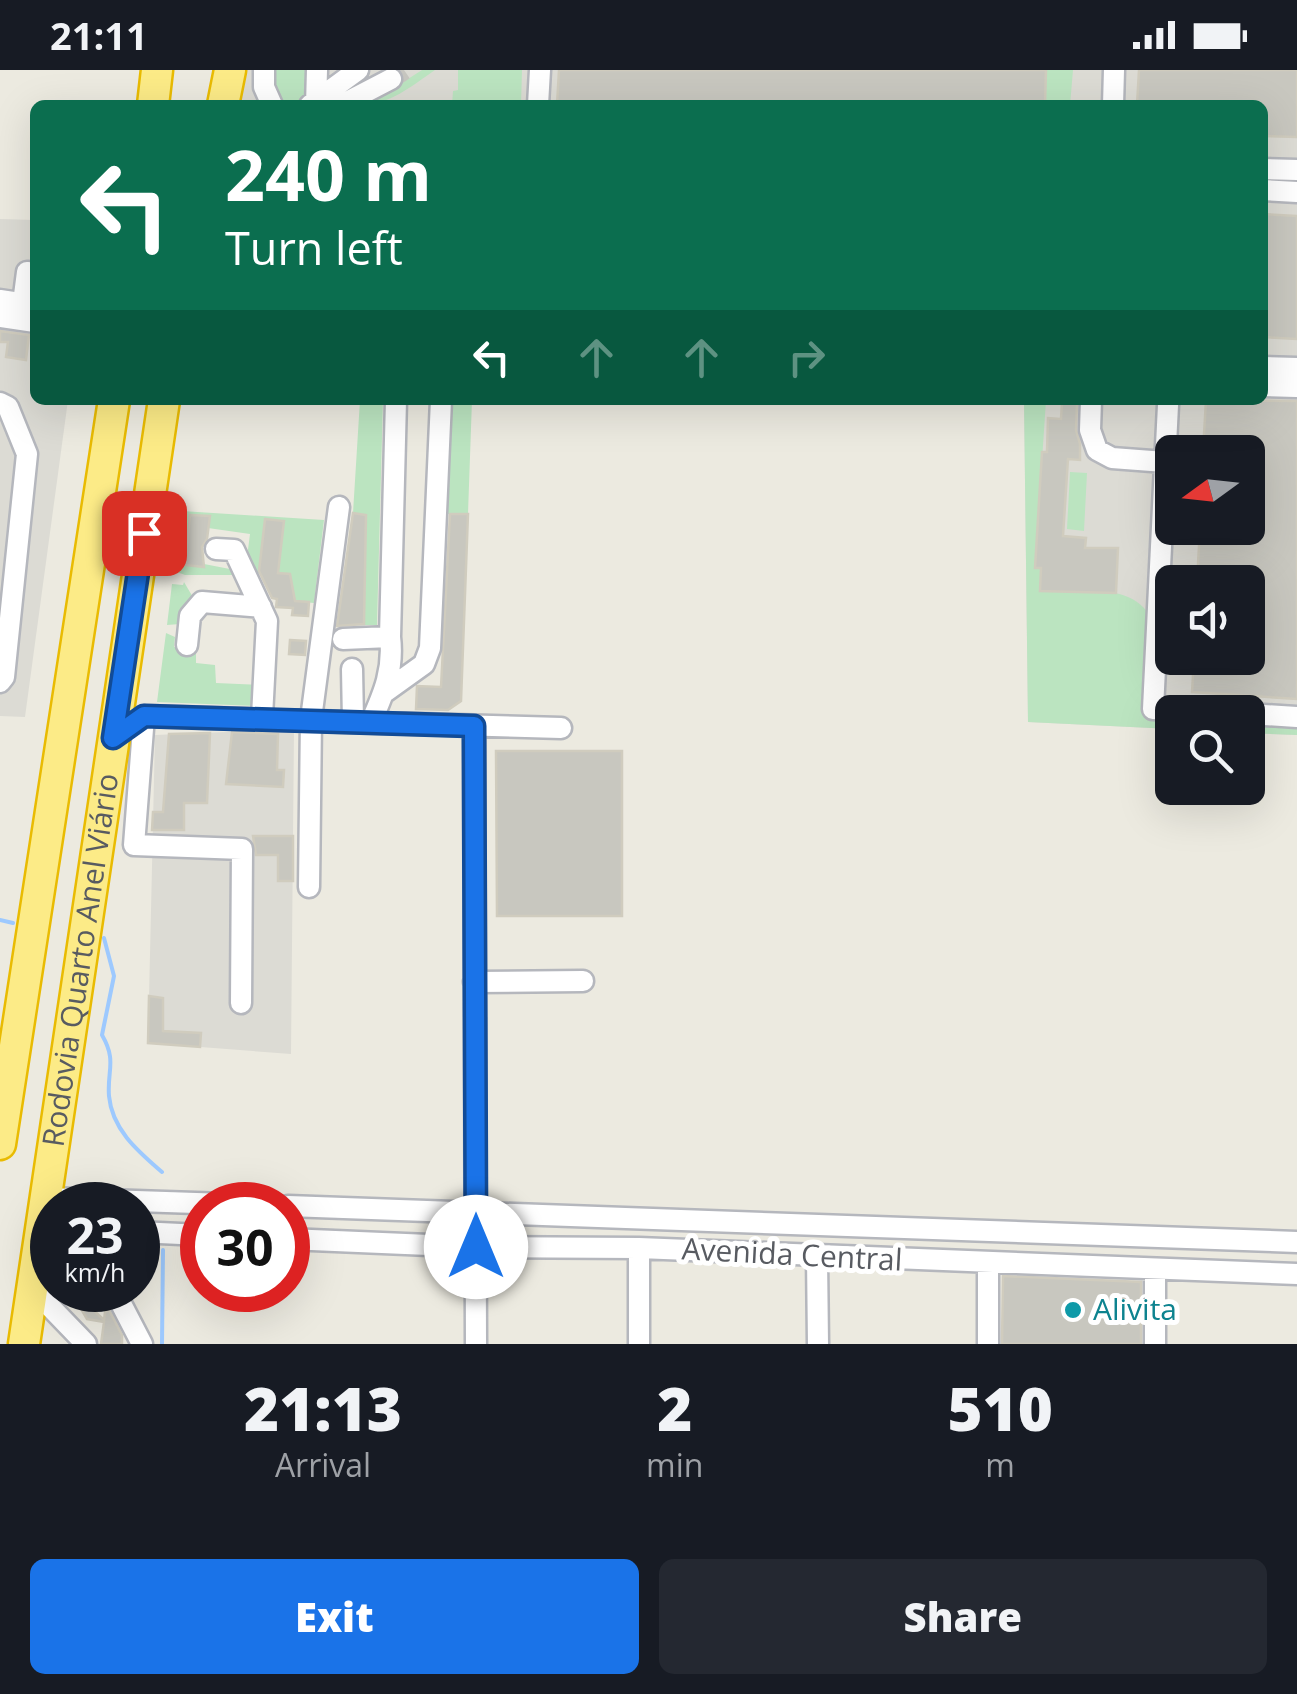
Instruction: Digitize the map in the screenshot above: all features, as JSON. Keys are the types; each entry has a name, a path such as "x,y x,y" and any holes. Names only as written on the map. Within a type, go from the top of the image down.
{"highway":[{"path":"224,100 230,70"},
{"name":"Rodovia Quarto Anel Viário","path":"0,1144 113,405"},
{"name":"Rodovia Quarto Anel Viário","path":"48,1182 163,405"},
{"path":"48,850 100,845"},
{"name":"Rodovia Quarto Anel Viário","path":"24,1344 37,1312"}],"street":[{"path":"314,100 316,70"},
{"path":"538,100 540,70"},
{"path":"1112,100 1114,70"},
{"path":"1125,100 1126,70"},
{"path":"321,100 349,84 390,79"},
{"path":"1268,169 1297,170"},
{"path":"1268,190 1297,192"},
{"path":"0,300 29,304 27,272 30,272"},
{"path":"0,317 30,321"},
{"path":"1268,366 1297,368"},
{"path":"1268,386 1297,388"},
{"path":"0,404 8,407 27,454 10,527 4,677 0,682"},
{"path":"385,692 392,658 396,405"},
{"path":"362,721 385,692 424,664 430,648 441,405"},
{"path":"1091,405 1090,430 1097,450 1112,458 1155,461"},
{"path":"1166,435 1168,405"},
{"path":"309,887 310,719 339,508"},
{"path":"1155,708 1161,545"},
{"path":"216,548 234,550 267,621 262,718"},
{"path":"166,630 188,638 190,616 202,602 260,606"},
{"path":"343,639 390,637"},
{"path":"352,669 362,721"},
{"path":"1265,715 1297,716"},
{"path":"134,845 144,716"},
{"path":"113,738 144,716 560,728"},
{"path":"474,726 476,1344"},
{"path":"100,845 242,849 241,1003"},
{"path":"474,982 583,982"},
{"name":"Avenida Central","path":"310,1207 1297,1242"},
{"name":"Avenida Central","path":"310,1240 639,1248 1297,1274"},
{"path":"639,1248 639,1344"},
{"path":"817,1256 818,1344"},
{"path":"988,1264 988,1344"},
{"path":"1155,1270 1155,1344"},
{"path":"58,1312 86,1344"},
{"path":"118,1312 142,1344"}],"shaded area":[{"path":"233,70 1297,70 1297,735 1265,734 1265,695 1155,695 1155,728 1028,722 1024,405 1268,405 1268,100 228,100"},
{"path":"0,219 30,220 30,405 67,405 25,717 0,716"},
{"path":"294,729 291,1054 148,1043 155,735"}],"green space":[{"path":"270,70 311,70 310,92 302,100 275,97"},
{"path":"422,70 435,70 390,98 372,100"},
{"path":"458,70 522,70 521,100 452,100 453,91 458,90"},
{"path":"1046,70 1073,70 1070,100 1045,100"},
{"path":"360,405 383,405 377,625 364,625 366,516 353,513"},
{"path":"449,405 472,405 468,514 445,514"},
{"path":"1024,405 1046,405 1035,567 1041,568 1040,590 1115,593 1141,605 1149,615 1148,701 1155,706 1155,728 1028,722"},
{"path":"1070,472 1087,473 1084,531 1067,529"},
{"path":"182,511 324,520 314,603 293,601 290,574 250,573 246,565 250,534 208,528 190,515 185,565 204,564 235,570 238,575 185,575 174,571","holes":["265,520 284,522 278,571 260,570"]},
{"path":"184,582 194,599 180,624 167,625 172,584"},
{"path":"166,633 175,637 174,647 196,648 196,663 215,665 216,683 259,685 258,706 157,702"},
{"path":"1265,725 1297,727 1297,735 1265,734"}],"building":[{"path":"559,70 1046,70 1045,100 557,100"},
{"path":"1139,70 1297,70 1297,137 1268,136 1268,100 1137,100"},
{"path":"1268,214 1297,216 1297,339 1268,337"},
{"path":"0,331 29,335 26,360 6,357 8,342 0,342"},
{"path":"1297,401 1297,699 1192,692 1193,675 1265,675 1265,565 1198,565 1199,545 1265,545 1265,435 1204,435 1206,405"},
{"path":"1062,405 1077,405 1080,460 1068,459 1063,536 1086,538 1085,548 1118,548 1116,593 1040,591 1041,568 1035,568 1042,452 1047,452 1048,418 1061,419"},
{"path":"353,513 366,515 364,624 337,626"},
{"path":"450,514 468,514 461,701 448,710 416,709 417,686 441,687"},
{"path":"190,515 210,516 202,547 204,567 185,565"},
{"path":"265,519 284,521 278,573 290,574 295,601 309,602 308,616 292,615 293,608 276,607 277,599 272,598 259,571"},
{"path":"290,640 306,641 305,655 289,654"},
{"path":"232,732 278,734 277,770 284,770 283,787 226,784"},
{"path":"210,733 207,803 184,803 184,830 152,830 153,812 163,812 169,734"},
{"path":"496,751 622,751 622,916 497,916"},
{"path":"253,836 293,836 293,881 278,881 278,855 256,855"},
{"path":"149,996 163,998 163,1031 201,1033 200,1047 148,1043"},
{"name":"Alivita","path":"1003,1276 1141,1282 1141,1344 1002,1344"},
{"path":"83,1312 95,1312 104,1320 105,1312 110,1312 122,1335 122,1344 101,1344 104,1322 87,1319"}],"waterway":[{"path":"0,920 13,923"},
{"path":"104,938 114,976 102,1035 110,1059 111,1108 128,1139 162,1172"},
{"path":"162,1344 163,1250"}],"tunnel":[{"path":"391,79 404,70"}],"place":[{"name":"Alivita","path":"1073,1310"}],"route":[{"path":"144,533 113,738 144,716 474,726 476,1247"}]}
